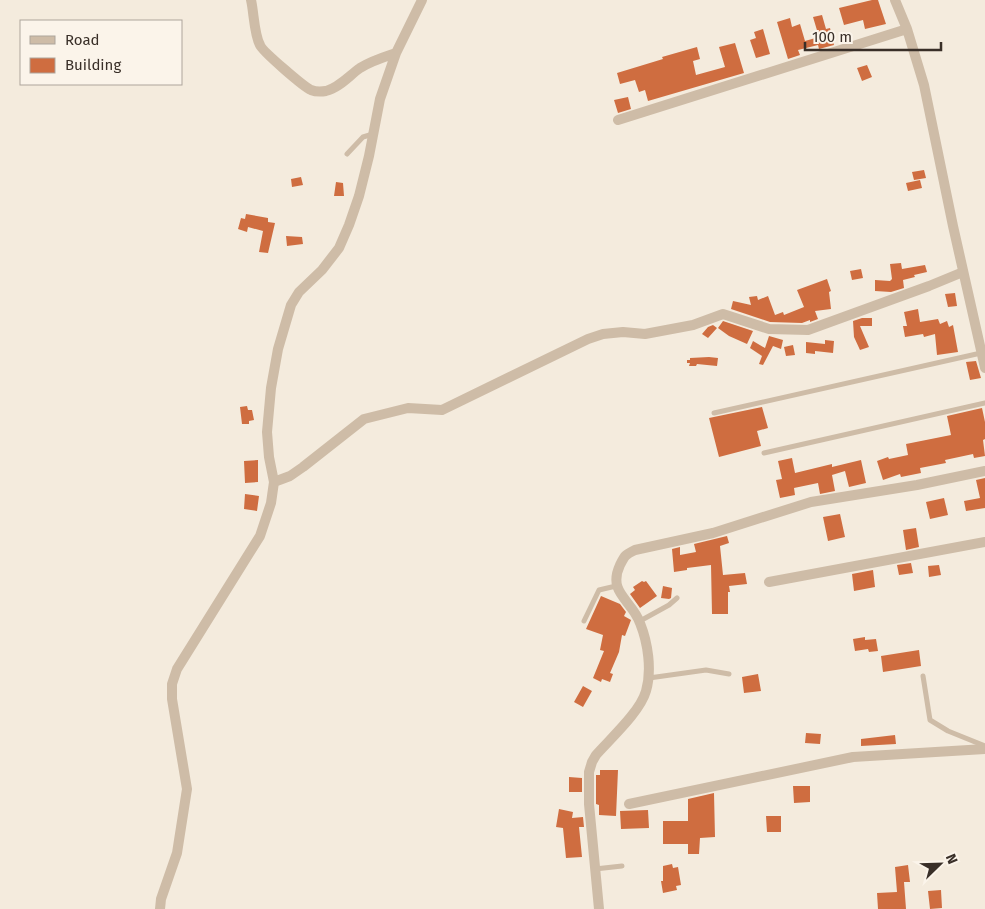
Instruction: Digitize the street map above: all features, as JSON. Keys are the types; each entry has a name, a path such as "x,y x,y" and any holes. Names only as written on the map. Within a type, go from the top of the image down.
{"street":[{"path":"251,0 260,47 310,90 318,92 328,91 361,67 396,53"},
{"path":"160,909 161,899 177,853 187,789 172,700 172,684 178,669 260,536 267,518 274,482 267,432 271,388 278,349 291,305 299,292 322,270 333,256 346,233 359,196 380,99 396,53 422,0"},
{"path":"895,0 907,29 924,85 985,368"},
{"path":"618,120 907,29"},
{"path":"274,482 290,476 303,467 364,419 408,408 442,410 588,339 603,334 623,332 645,334 693,325 722,314 770,329 808,330 963,272"},
{"path":"599,909 589,804 589,772 592,762 640,706 646,693 649,678 646,640 640,622 616,586 617,572 625,555 635,550 713,532 811,502 917,485 985,471"},
{"path":"769,582 985,542"},
{"path":"629,804 854,757 985,748"}],"lane":[{"path":"347,154 363,137 373,134"},
{"path":"714,413 981,353"},
{"path":"764,453 985,403"},
{"path":"584,621 600,590 616,586"},
{"path":"640,622 670,605 678,598"},
{"path":"649,678 706,670 729,674"},
{"path":"924,676 930,720 948,731 985,748"},
{"path":"594,869 622,866"}],"building":[{"path":"878,0 886,24 865,29 863,20 844,25 839,8"},
{"path":"822,15 826,29 830,28 834,45 819,49 818,45 798,50 800,55 788,59 777,22 790,18 792,27 800,24 805,41 819,37 813,17"},
{"path":"763,29 770,54 756,58 750,40 756,38 754,32"},
{"path":"735,43 744,73 648,101 645,90 639,92 635,80 620,84 617,73 697,47 700,59 693,61 696,75 725,67 719,47"},
{"path":"867,65 872,77 862,81 857,68"},
{"path":"628,97 631,109 618,113 614,100"},
{"path":"924,170 926,178 914,180 912,172"},
{"path":"301,177 303,185 292,187 291,179"},
{"path":"920,180 922,188 908,191 906,183"},
{"path":"336,182 343,183 344,196 334,196"},
{"path":"246,214 268,218 268,222 275,223 268,253 259,252 263,231 248,227 247,232 238,229 241,218 245,219"},
{"path":"286,236 302,237 303,244 287,246"},
{"path":"901,263 902,269 925,265 927,272 903,280 904,288 891,292 875,291 875,280 890,281 892,279 890,264"},
{"path":"861,269 863,278 852,280 850,271"},
{"path":"827,279 831,291 829,292 831,309 815,311 818,319 810,322 810,320 802,323 770,322 731,309 733,301 751,305 749,297 757,296 758,300 768,296 775,315 783,312 784,315 804,307 797,290"},
{"path":"955,293 957,306 948,307 945,294"},
{"path":"918,309 920,322 938,319 940,324 947,321 949,327 953,325 958,352 937,355 935,334 924,337 923,334 905,337 903,326 907,326 904,312"},
{"path":"862,318 872,318 872,326 860,326 869,347 860,350 854,337 853,321"},
{"path":"723,321 753,331 747,344 729,336 718,328"},
{"path":"713,325 717,328 708,338 702,334 708,327"},
{"path":"769,336 783,340 781,349 773,346 763,365 759,364 762,356 750,348 753,341 765,348"},
{"path":"825,340 834,341 833,353 815,351 815,354 806,353 806,342 825,344"},
{"path":"793,345 795,355 786,356 784,347"},
{"path":"690,358 718,358 717,366 697,364 696,366 689,366 690,363 687,363 687,360 690,360"},
{"path":"976,361 981,378 970,380 966,362"},
{"path":"247,406 248,410 252,410 254,420 249,421 249,424 242,424 240,407"},
{"path":"762,407 768,428 757,431 761,446 719,457 709,418"},
{"path":"982,408 985,422 985,439 983,440 985,456 974,458 973,454 945,460 946,463 920,468 921,473 901,477 900,474 883,480 877,461 888,457 889,459 908,455 906,444 951,435 947,416"},
{"path":"792,458 795,473 832,464 832,467 861,460 866,483 849,487 845,471 832,475 835,491 820,494 818,483 794,488 795,495 780,498 776,480 782,479 778,461"},
{"path":"258,460 258,482 245,483 244,461"},
{"path":"985,478 985,508 966,511 964,501 980,498 976,480"},
{"path":"245,494 259,496 257,511 244,509"},
{"path":"944,498 948,515 930,519 926,502"},
{"path":"840,514 845,537 828,541 823,517"},
{"path":"916,528 919,547 906,550 903,530"},
{"path":"727,536 729,543 720,546 723,575 745,573 747,584 729,586 728,614 712,614 711,565 687,568 687,570 674,572 672,549 680,547 680,555 696,552 694,544"},
{"path":"911,563 913,573 899,575 897,565"},
{"path":"939,565 941,575 929,577 928,566"},
{"path":"873,570 875,587 854,591 852,574"},
{"path":"642,581 646,581 657,596 640,608 630,594 635,590 633,587"},
{"path":"663,586 672,588 671,598 661,598"},
{"path":"601,596 620,604 626,612 624,616 631,620 625,636 622,635 619,652 610,673 613,674 610,682 602,679 601,682 593,678 604,651 600,650 603,635 586,629"},
{"path":"865,637 865,640 876,639 878,651 869,652 868,649 855,651 853,639"},
{"path":"919,650 921,666 883,672 881,656"},
{"path":"758,674 761,691 744,693 742,677"},
{"path":"583,686 592,691 583,707 574,702"},
{"path":"806,733 821,734 820,744 805,743"},
{"path":"895,735 896,744 861,746 861,739"},
{"path":"600,770 618,770 616,816 599,815 599,805 596,804 596,775 600,775"},
{"path":"569,777 582,778 582,792 569,792"},
{"path":"793,786 810,786 810,802 794,803"},
{"path":"714,793 715,837 700,838 699,854 688,854 688,844 663,844 663,821 688,821 688,799"},
{"path":"559,809 573,812 572,818 583,817 584,827 579,827 582,857 566,858 563,828 556,827"},
{"path":"648,810 649,828 621,829 620,811"},
{"path":"766,816 781,816 781,832 767,832"},
{"path":"672,864 673,868 678,867 681,885 676,886 677,890 663,893 661,881 663,881 663,866"},
{"path":"908,865 910,882 904,882 906,909 878,909 877,893 897,892 895,867"},
{"path":"941,890 942,908 930,909 928,891"}]}
